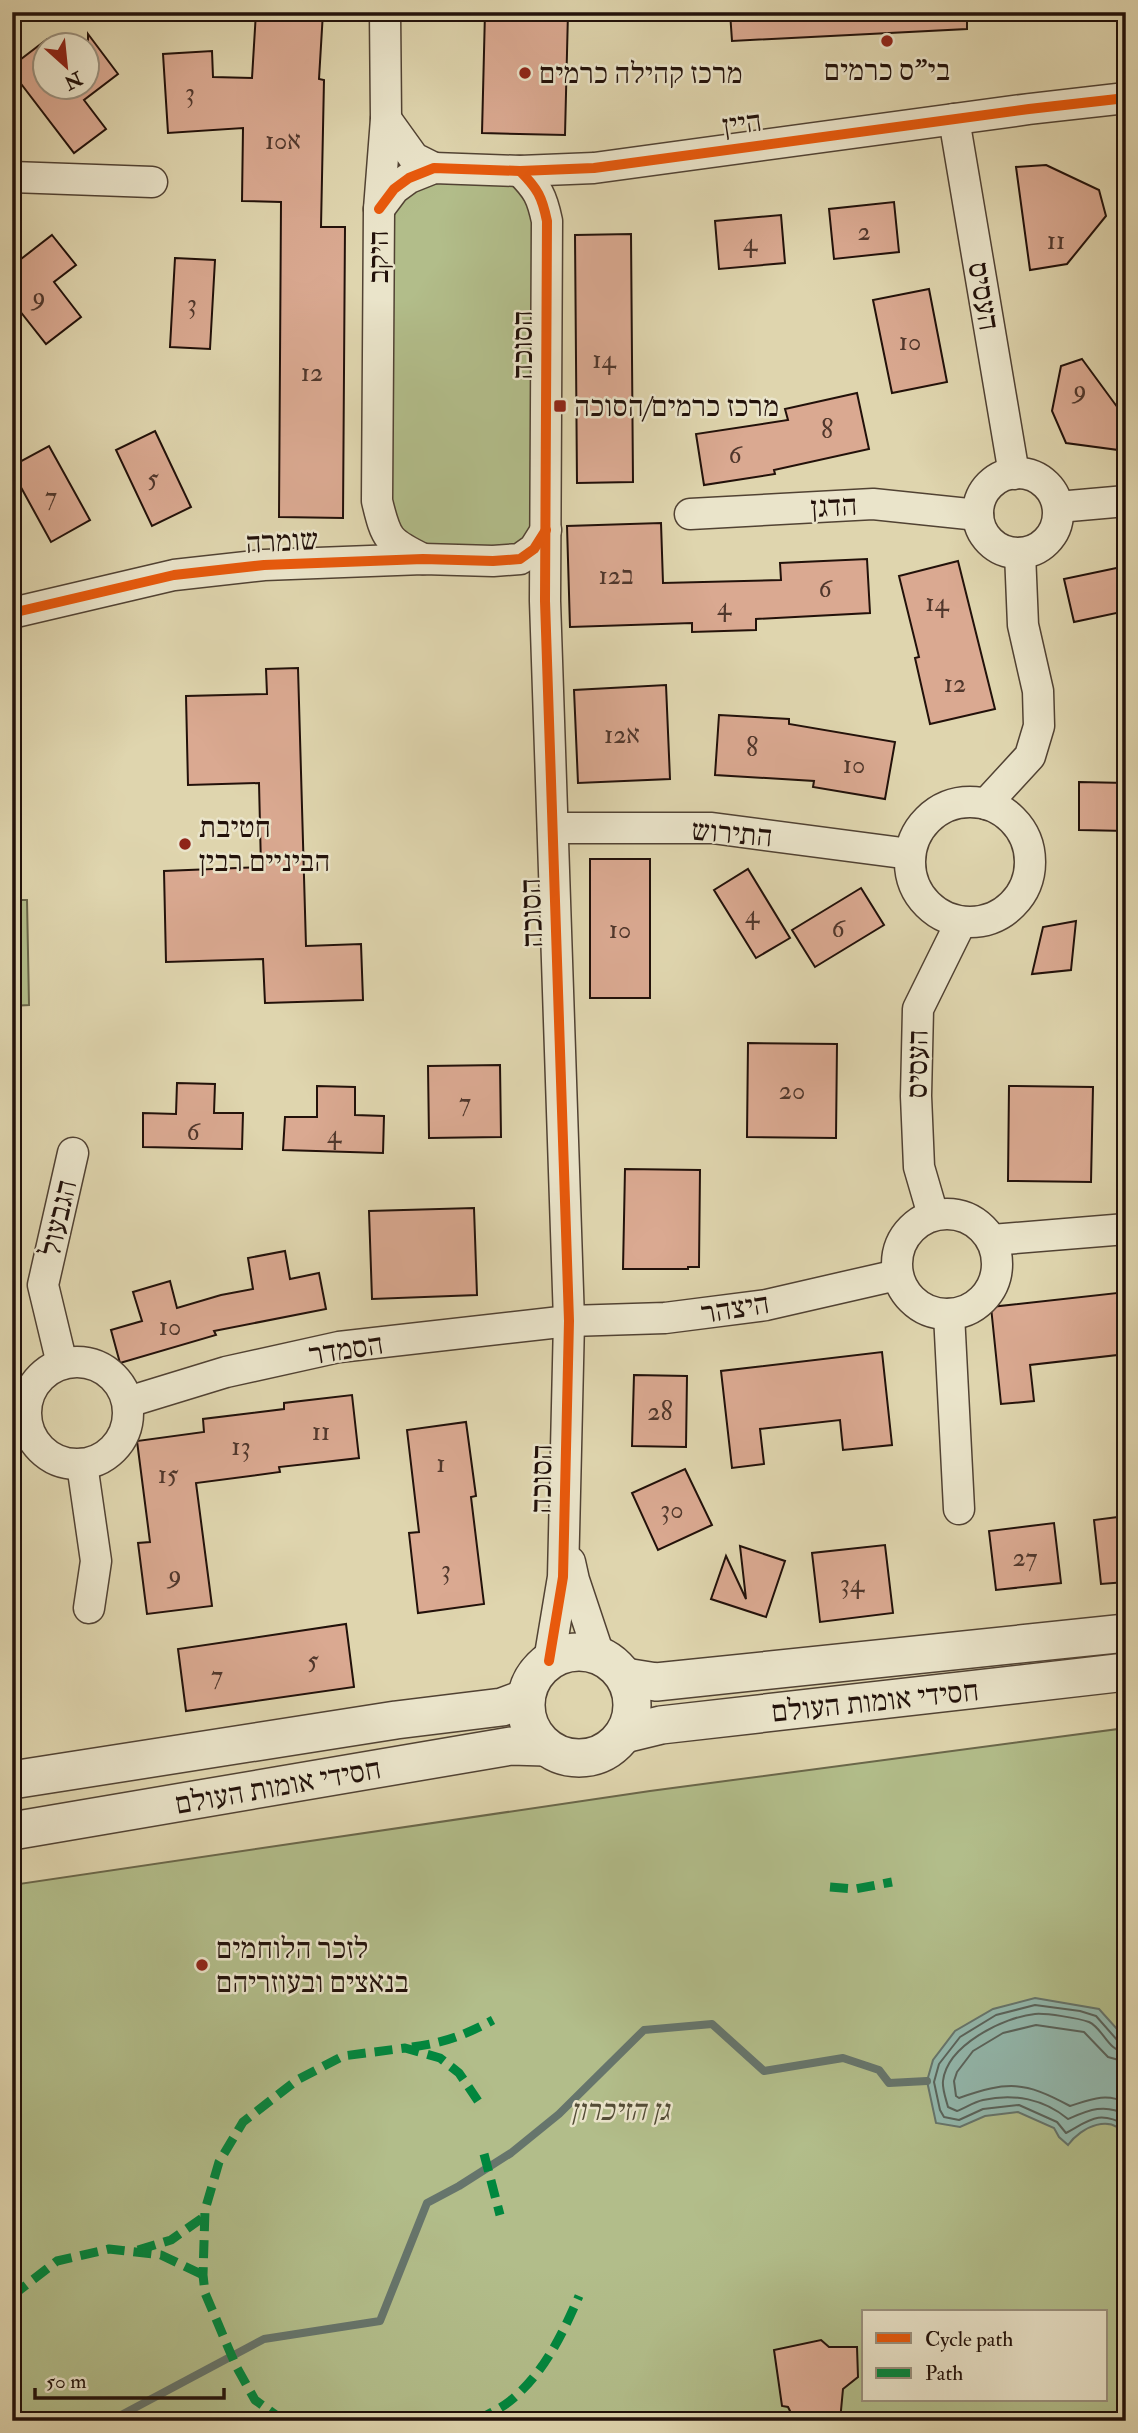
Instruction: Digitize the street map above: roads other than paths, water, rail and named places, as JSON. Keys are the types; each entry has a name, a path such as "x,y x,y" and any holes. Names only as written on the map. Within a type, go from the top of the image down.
{"street":[{"name":"היקב","path":"385,12 386,118 379,209 377,501 384,530 396,546 423,559"},
{"name":"היין","path":"379,209 394,189 409,178 434,168 520,171 594,168 1126,98"},
{"name":"היין","path":"1028,109 1126,112"},
{"path":"386,118 414,158 434,168"},
{"name":"העסיס","path":"954,119 1014,474"},
{"path":"547,221 558,201 571,186 594,168"},
{"name":"הסוכה","path":"520,171 543,199 547,221 545,601 569,1321 563,1577 549,1661"},
{"path":"12,177 152,181"},
{"path":"1014,474 1029,475 1042,482 1052,493 1058,507 1053,533 1045,543 1020,553 1000,549 991,543 984,535 978,515 984,492 1003,477 1014,474"},
{"name":"היקב","path":"341,563 361,548 369,532 377,501"},
{"path":"1058,507 1126,501"},
{"name":"הדגן","path":"690,514 873,504 978,515"},
{"name":"שומרה","path":"12,613 174,575 264,565 423,559 520,559 534,549 546,530"},
{"path":"986,804 1030,756 1039,726 1038,691 1023,625 1020,553"},
{"name":"שומרה","path":"493,561 526,575 545,601"},
{"path":"966,802 986,804 1004,812 1019,826 1030,854 1027,884 1016,901 1000,914 981,922 961,922 943,916 928,905 914,882 910,855 916,835 929,818 946,807 966,802"},
{"name":"התירוש","path":"552,828 712,828 910,855"},
{"name":"העסיס","path":"933,1215 919,1167 916,1096 918,1009 961,922"},
{"name":"הגבעול","path":"62,1364 43,1285 74,1153"},
{"path":"961,1214 984,1229 992,1240 998,1256 992,1289 966,1311 935,1313 911,1299 902,1288 897,1275 900,1245 908,1231 919,1221 933,1215 961,1214"},
{"path":"992,1240 1126,1228"},
{"name":"היצהר","path":"569,1321 665,1318 766,1305 897,1275"},
{"path":"949,1314 959,1509"},
{"name":"הסמדר","path":"128,1402 226,1372 339,1347 569,1321"},
{"path":"79,1362 96,1365 110,1373 121,1386 128,1402 129,1419 124,1436 113,1450 99,1460 82,1464 59,1461 47,1455 19,1424 33,1386 48,1370 62,1364 79,1362"},
{"path":"82,1464 96,1561 89,1608"},
{"name":"הסוכה","path":"565,1533 574,1580 612,1666"},
{"name":"חסידי אומות העולם","path":"549,1661 564,1654 582,1652 656,1682 1126,1633"},
{"path":"545,1747 528,1722 526,1698 536,1673 549,1661"},
{"path":"612,1666 631,1693 633,1707 624,1734"},
{"name":"חסידי אומות העולם","path":"12,1831 511,1746 545,1747 572,1759 587,1758 602,1754 624,1734 661,1725 1126,1672"},
{"name":"חסידי אומות העולם","path":"12,1780 396,1720 502,1707 526,1698"}],"water":[{"path":"1035,1998 1099,2009 1126,2039 1126,2137 1113,2125 1097,2125 1088,2128 1068,2145 1054,2128 1018,2112 985,2116 960,2127 936,2123 927,2081 933,2060 955,2031 993,2009"}],"waterway":[{"path":"110,2421 264,2339 380,2321 427,2203 511,2153 559,2114 644,2030 712,2024 764,2071 843,2058 879,2070 889,2083 927,2081"}],"place":[{"name":"בי\"ס כרמים","path":"887,41"},
{"name":"מרכז קהילה כרמים","path":"525,73"},
{"name":"מרכז כרמים/הסוכה","path":"560,406"},
{"name":"חטיבת הביניים רבין","path":"185,844"},
{"name":"לזכר הלוחמים בנאצים ובעוזריהם","path":"202,1965"}],"park label":[{"name":"גן הזיכרון","path":"620,2110"}]}
